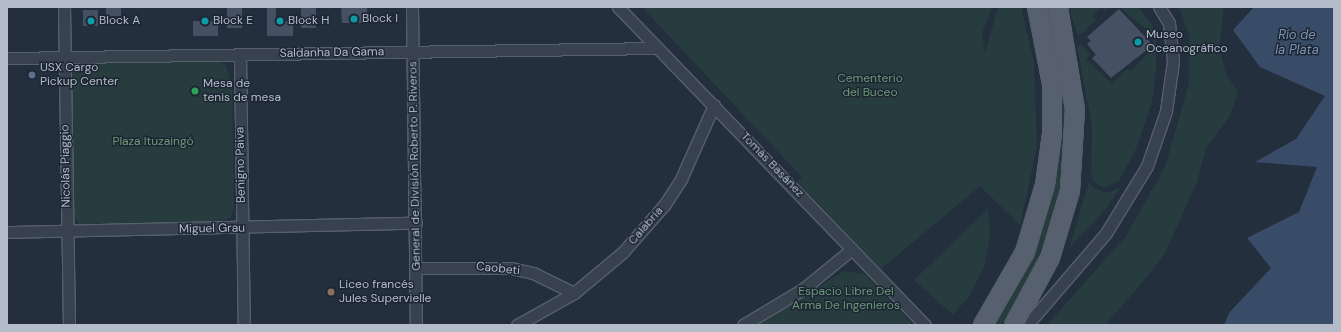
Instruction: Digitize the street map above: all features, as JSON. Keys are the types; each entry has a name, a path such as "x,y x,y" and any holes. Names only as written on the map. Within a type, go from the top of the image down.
{"main road":[{"path":"983,325 1025,252 1046,185 1052,134 1052,84 1037,7"},
{"path":"1014,325 1050,258 1070,190 1075,110 1058,7"}],"street":[{"name":"Nicolás Piaggio","path":"64,7 69,325"},
{"name":"General de División Roberto P. Riveros","path":"412,7 417,268 416,325"},
{"name":"Tomás Basáñez","path":"618,7 925,325"},
{"path":"1027,325 1106,233 1136,187 1152,154 1166,111 1173,61 1169,23 1159,7"},
{"name":"Saldanha Da Gama","path":"7,58 658,48"},
{"name":"Benigno Paiva","path":"240,54 244,325"},
{"name":"Calabria","path":"517,325 539,320 623,252 665,204 695,152 714,105"},
{"name":"Miguel Grau","path":"7,232 242,229 416,223"},
{"path":"743,325 803,288 852,249"},
{"name":"Caobeti","path":"417,268 511,268 533,273 574,293"}],"green space":[{"name":"Cementerio del Buceo","path":"642,7 992,7 982,33 985,53 998,7 1021,7 1034,63 1037,147 1020,225 980,186 881,269 797,181 802,177"},
{"path":"1046,7 1052,7 1066,94 1061,192 1029,283 1002,325 993,325 1035,250 1059,162 1061,107"},
{"path":"1069,7 1110,7 1105,11 1102,8 1093,16 1096,20 1078,37"},
{"path":"1119,7 1138,7 1152,25 1156,39 1156,71 1152,102 1136,149 1119,181 1104,188 1095,183 1091,175 1092,126 1077,46 1081,44 1091,54 1086,59 1112,84 1127,69 1131,71 1155,46 1149,32"},
{"path":"1179,7 1224,7 1219,48 1226,74 1238,92 1230,116 1206,148 1197,182 1164,255 1136,290 1105,325 1047,325 1126,236 1165,167 1189,83 1189,35"},
{"name":"Plaza Ituzaingó","path":"215,60 225,64 232,83 234,206 231,217 221,222 79,224 73,214 73,69 85,63"},
{"path":"1089,182 1095,189 1107,193 1121,187 1105,210 1069,248"},
{"path":"988,209 990,237 984,266 970,295 953,315 914,280"},
{"name":"Espacio Libre Del Arma De Ingenieros","path":"844,271 865,274 913,325 757,325"}],"water":[{"name":"Río de la Plata","path":"1254,7 1334,7 1334,325 1224,325 1229,313 1271,268 1247,238 1299,212 1317,167 1255,162 1296,139 1325,96 1260,67 1233,30"}],"building":[{"path":"106,7 121,7 121,16 106,16"},
{"path":"227,7 242,7 242,28 227,28"},
{"path":"267,7 276,7 276,21 293,21 293,36 267,36"},
{"path":"301,7 316,7 316,28 301,28"},
{"name":"Block I","path":"341,8 367,8 367,23 342,23"},
{"name":"Museo Oceanográfico","path":"1119,9 1153,45 1111,78 1092,58 1096,55 1087,44 1091,41 1087,37"},
{"path":"83,10 98,10 98,26 83,26"},
{"path":"193,21 218,21 218,36 193,36"}],"place":[{"name":"Block I","path":"354,19"},
{"name":"Block A","path":"91,21"},
{"name":"Block E","path":"205,21"},
{"name":"Block H","path":"280,21"},
{"name":"Museo Oceanográfico","path":"1138,42"},
{"name":"USX Cargo Pickup Center","path":"32,75"},
{"name":"Mesa de tenis de mesa","path":"195,91"},
{"name":"Liceo francés Jules Supervielle","path":"331,292"}]}
